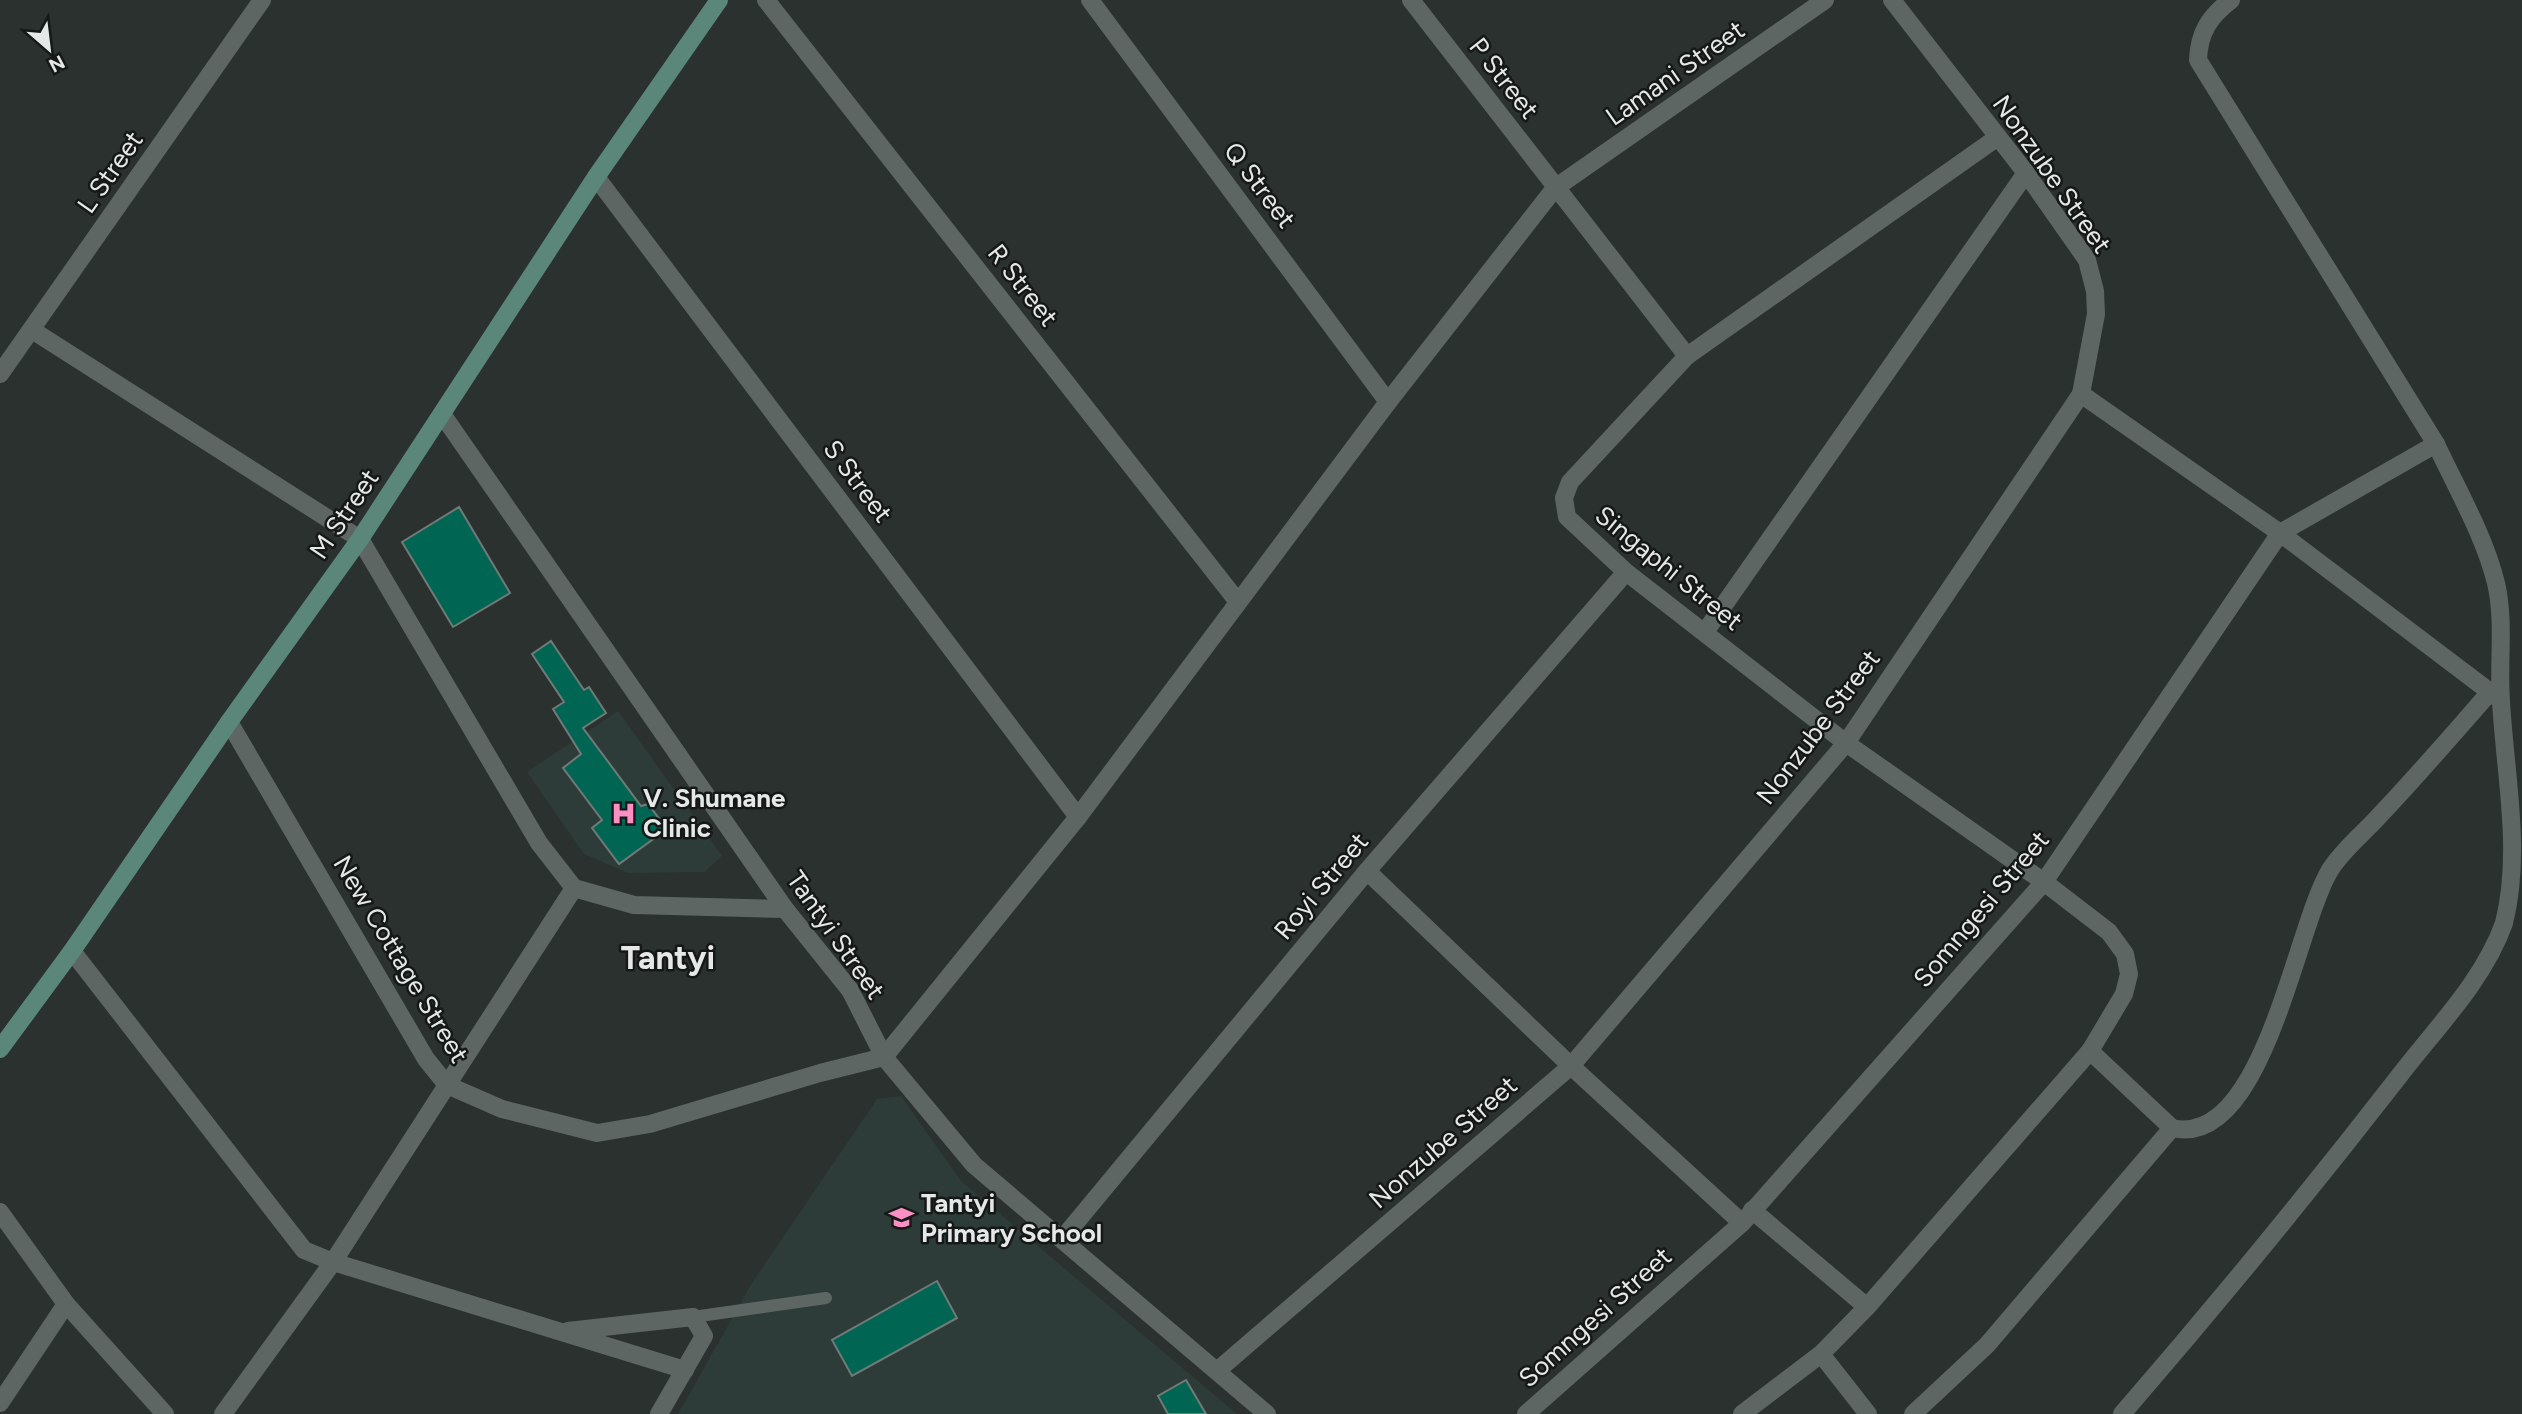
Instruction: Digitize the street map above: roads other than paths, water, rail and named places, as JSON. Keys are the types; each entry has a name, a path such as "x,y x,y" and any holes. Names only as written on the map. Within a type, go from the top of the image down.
{"street":[{"name":"L Street","path":"1,372 262,0"},
{"name":"M Street","path":"0,1049 72,951 229,722 360,539 596,177 719,0"},
{"name":"R Street","path":"766,0 1238,602"},
{"name":"Q Street","path":"1090,0 1388,402"},
{"name":"P Street","path":"1411,0 1687,356"},
{"name":"Lamani Street","path":"884,1057 1078,817 1388,402 1555,188 1825,0"},
{"name":"Nonzube Street","path":"1218,1370 1571,1066 1846,743 2081,394 2096,314 2095,291 2087,260 2026,173 1892,0"},
{"path":"2122,1414 2303,1201 2468,988 2504,923 2514,884 2516,854 2496,696 2501,630 2496,584 2479,536 2436,444 2199,60 2203,30 2214,13 2231,0"},
{"name":"Singaphi Street","path":"1742,1414 1821,1354 1867,1307 2090,1051 2124,994 2129,974 2125,954 2109,932 2044,882 1846,743 1626,572 1567,517 1564,498 1570,482 1687,356 1997,137"},
{"path":"1705,632 2026,173"},
{"name":"S Street","path":"596,177 1078,817"},
{"path":"32,330 360,539 539,843 573,888 634,905 785,909"},
{"path":"2081,394 2280,533 2496,696"},
{"name":"Tantyi Street","path":"442,414 785,909 850,990 884,1057 974,1165 1268,1414"},
{"path":"2280,533 2436,444"},
{"name":"Somngesi Street","path":"1526,1414 1747,1217 2044,882 2280,533"},
{"name":"Royi Street","path":"1063,1238 1367,871 1626,572"},
{"path":"2090,1051 2172,1128 2185,1131 2202,1126 2240,1097 2266,1046 2308,917 2330,869 2496,696"},
{"name":"New Cottage Street","path":"229,722 426,1059 447,1085 502,1109 597,1133 650,1124 820,1073 884,1057"},
{"path":"1367,871 1571,1066 1747,1217 1867,1307"},
{"path":"223,1414 333,1262 573,888"},
{"path":"72,951 304,1250 333,1262 685,1370"},
{"path":"1913,1414 1987,1345 2172,1128"},
{"path":"0,1212 66,1304 165,1414"},
{"path":"0,1403 66,1304"},
{"path":"561,1331 693,1317 704,1336 659,1414"},
{"path":"1821,1354 1868,1414"}],"lane":[{"path":"693,1317 827,1298"}],"place":[{"name":"V. Shumane Clinic","path":"623,813"},
{"name":"Tantyi Primary School","path":"901,1218"}],"district":[{"name":"Tantyi","path":"668,957"}]}
